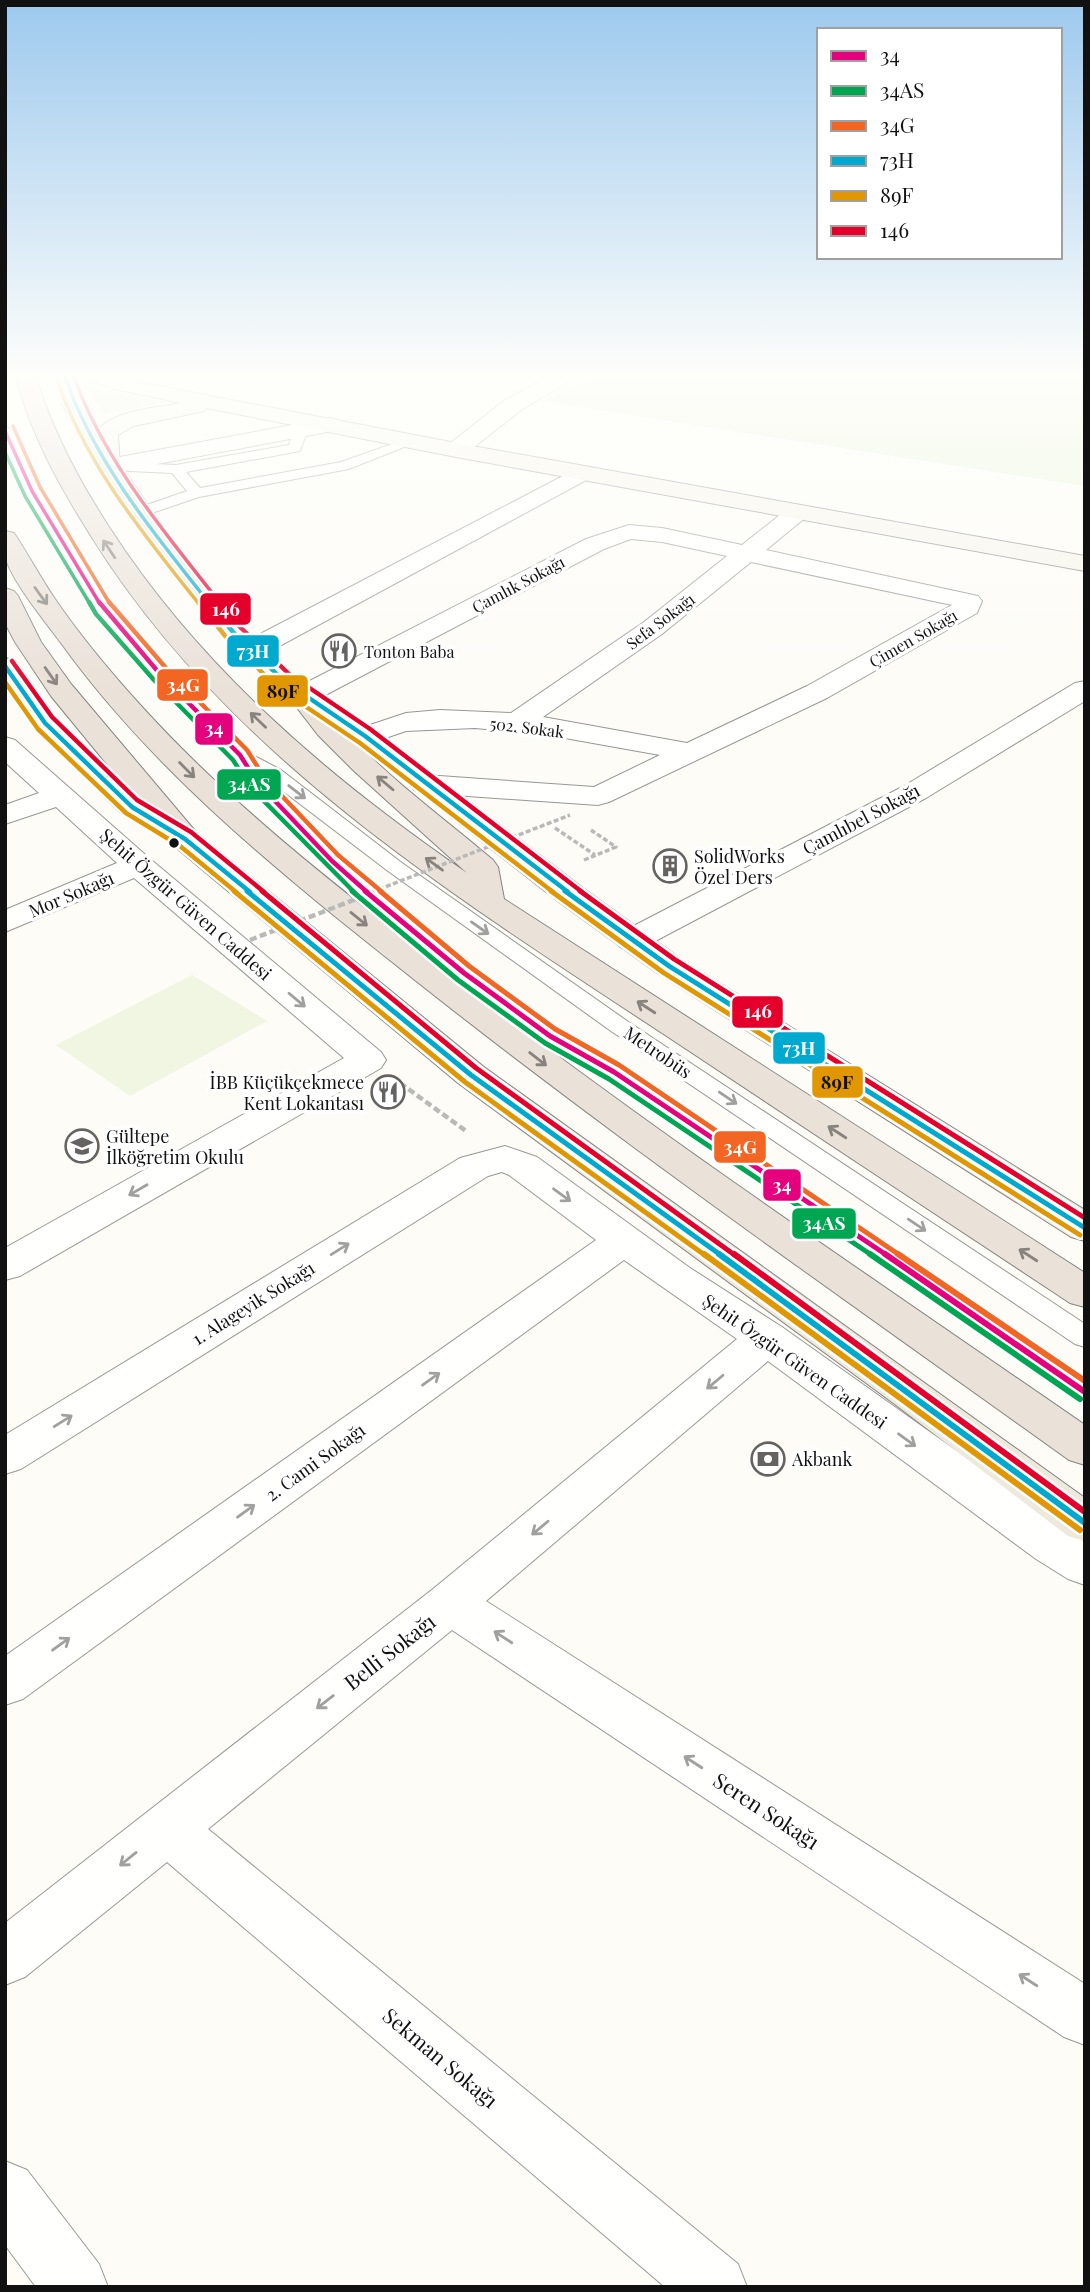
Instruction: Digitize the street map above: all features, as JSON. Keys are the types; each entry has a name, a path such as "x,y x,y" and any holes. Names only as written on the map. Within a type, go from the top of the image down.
{"highway":[{"path":"70,481 95,529 165,624 213,677 312,769 489,904 1085,1293"},
{"path":"5,538 34,588 87,659 134,715 233,815 289,863 558,1074 1085,1448"},
{"path":"5,596 27,642 61,690 185,839"},
{"path":"302,696 328,729 363,764 482,867 489,904"}],"main road":[{"path":"119,481 190,580 251,650 302,696 365,736 632,940 1085,1228"},
{"path":"626,481 1085,564"},
{"path":"5,666 45,723 132,807 185,839 471,1075 912,1394 1085,1523"}],"street":[{"path":"251,650 567,481"},
{"name":"Sefa Sokağı","path":"516,723 653,628 798,512"},
{"name":"Çamlık Sokağı","path":"302,696 595,544 629,532 662,535 749,552"},
{"name":"Çimen Sokağı","path":"689,752 712,744 817,692 968,607 969,601 749,552"},
{"name":"Çamlıbel Sokağı","path":"632,940 915,792 1085,689"},
{"name":"502. Sokak","path":"365,736 404,722 454,720 516,723 689,752"},
{"name":"Şehit Özgür Güven Caddesi","path":"5,746 138,865 368,1060"},
{"path":"425,784 598,796 689,752"},
{"path":"5,815 62,795"},
{"name":"Mor Sokağı","path":"5,922 138,865"},
{"path":"5,1266 368,1060"},
{"name":"Şehit Özgür Güven Caddesi","path":"505,1158 523,1166 675,1278 767,1338 1053,1546 1085,1566"},
{"name":"1. Alageyik Sokağı","path":"5,1457 474,1167 505,1158"},
{"name":"2. Cami Sokağı","path":"5,1684 624,1240"},
{"name":"Belli Sokağı","path":"5,1958 450,1603 767,1338"},
{"name":"Seren Sokağı","path":"450,1603 1085,2017"},
{"name":"Sekman Sokağı","path":"167,1828 715,2287"},
{"path":"5,2192 76,2287"}],"lane":[{"name":"Metrobüs","path":"28,481 103,608 160,674 240,755 257,782 332,861 464,973 550,1036 626,1079 1085,1392"},
{"path":"186,481 196,493"},
{"path":"140,512 196,493 262,481"},
{"name":"Metrobüs","path":"240,755 274,774 395,867 620,1026 1085,1337"}],"path":[{"path":"250,940 570,815"},
{"path":"546,874 616,847 582,823"},
{"path":"562,832 595,855"},
{"path":"368,1060 505,1158"},
{"path":"424,1100 432,1095"}],"green space":[{"path":"1053,481 1085,481 1085,486"},
{"path":"192,975 267,1021 130,1096 56,1045"}],"transit line":[{"name":"34AS","path":"18,481 96,614 154,680 233,760 251,788 326,867 372,909 458,980 545,1043 609,1079 972,1323 1080,1399"},
{"name":"34","path":"27,481 103,608 160,674 240,755 257,782 332,861 378,902 464,973 550,1036 614,1072 977,1316 1085,1392"},
{"name":"34G","path":"37,481 110,603 166,668 247,750 264,777 338,855 469,966 555,1029 619,1065 1085,1381"},
{"name":"89F","path":"110,481 154,547 226,637 278,688 360,743 566,902 664,973 1080,1235"},
{"name":"73H","path":"120,481 161,542 233,632 284,681 365,736 571,895 669,966 1085,1228"},
{"name":"146","path":"130,481 168,537 239,626 289,674 370,729 576,888 674,959 1085,1218"},
{"name":"146","path":"12,661 52,717 137,800 191,832 476,1068 1085,1512"},
{"name":"73H","path":"5,666 45,723 132,807 185,839 471,1075 912,1394 1085,1523"},
{"name":"89F","path":"5,682 38,729 126,813 180,846 465,1082 907,1401 1080,1530"}],"place":[{"name":"Tonton Baba","path":"339,651"},
{"name":"SolidWorks Özel Ders","path":"670,866"},
{"name":"İBB Küçükçekmece Kent Lokantası","path":"388,1092"},
{"name":"Gültepe İlköğretim Okulu","path":"82,1146"},
{"name":"Akbank","path":"768,1459"}]}
